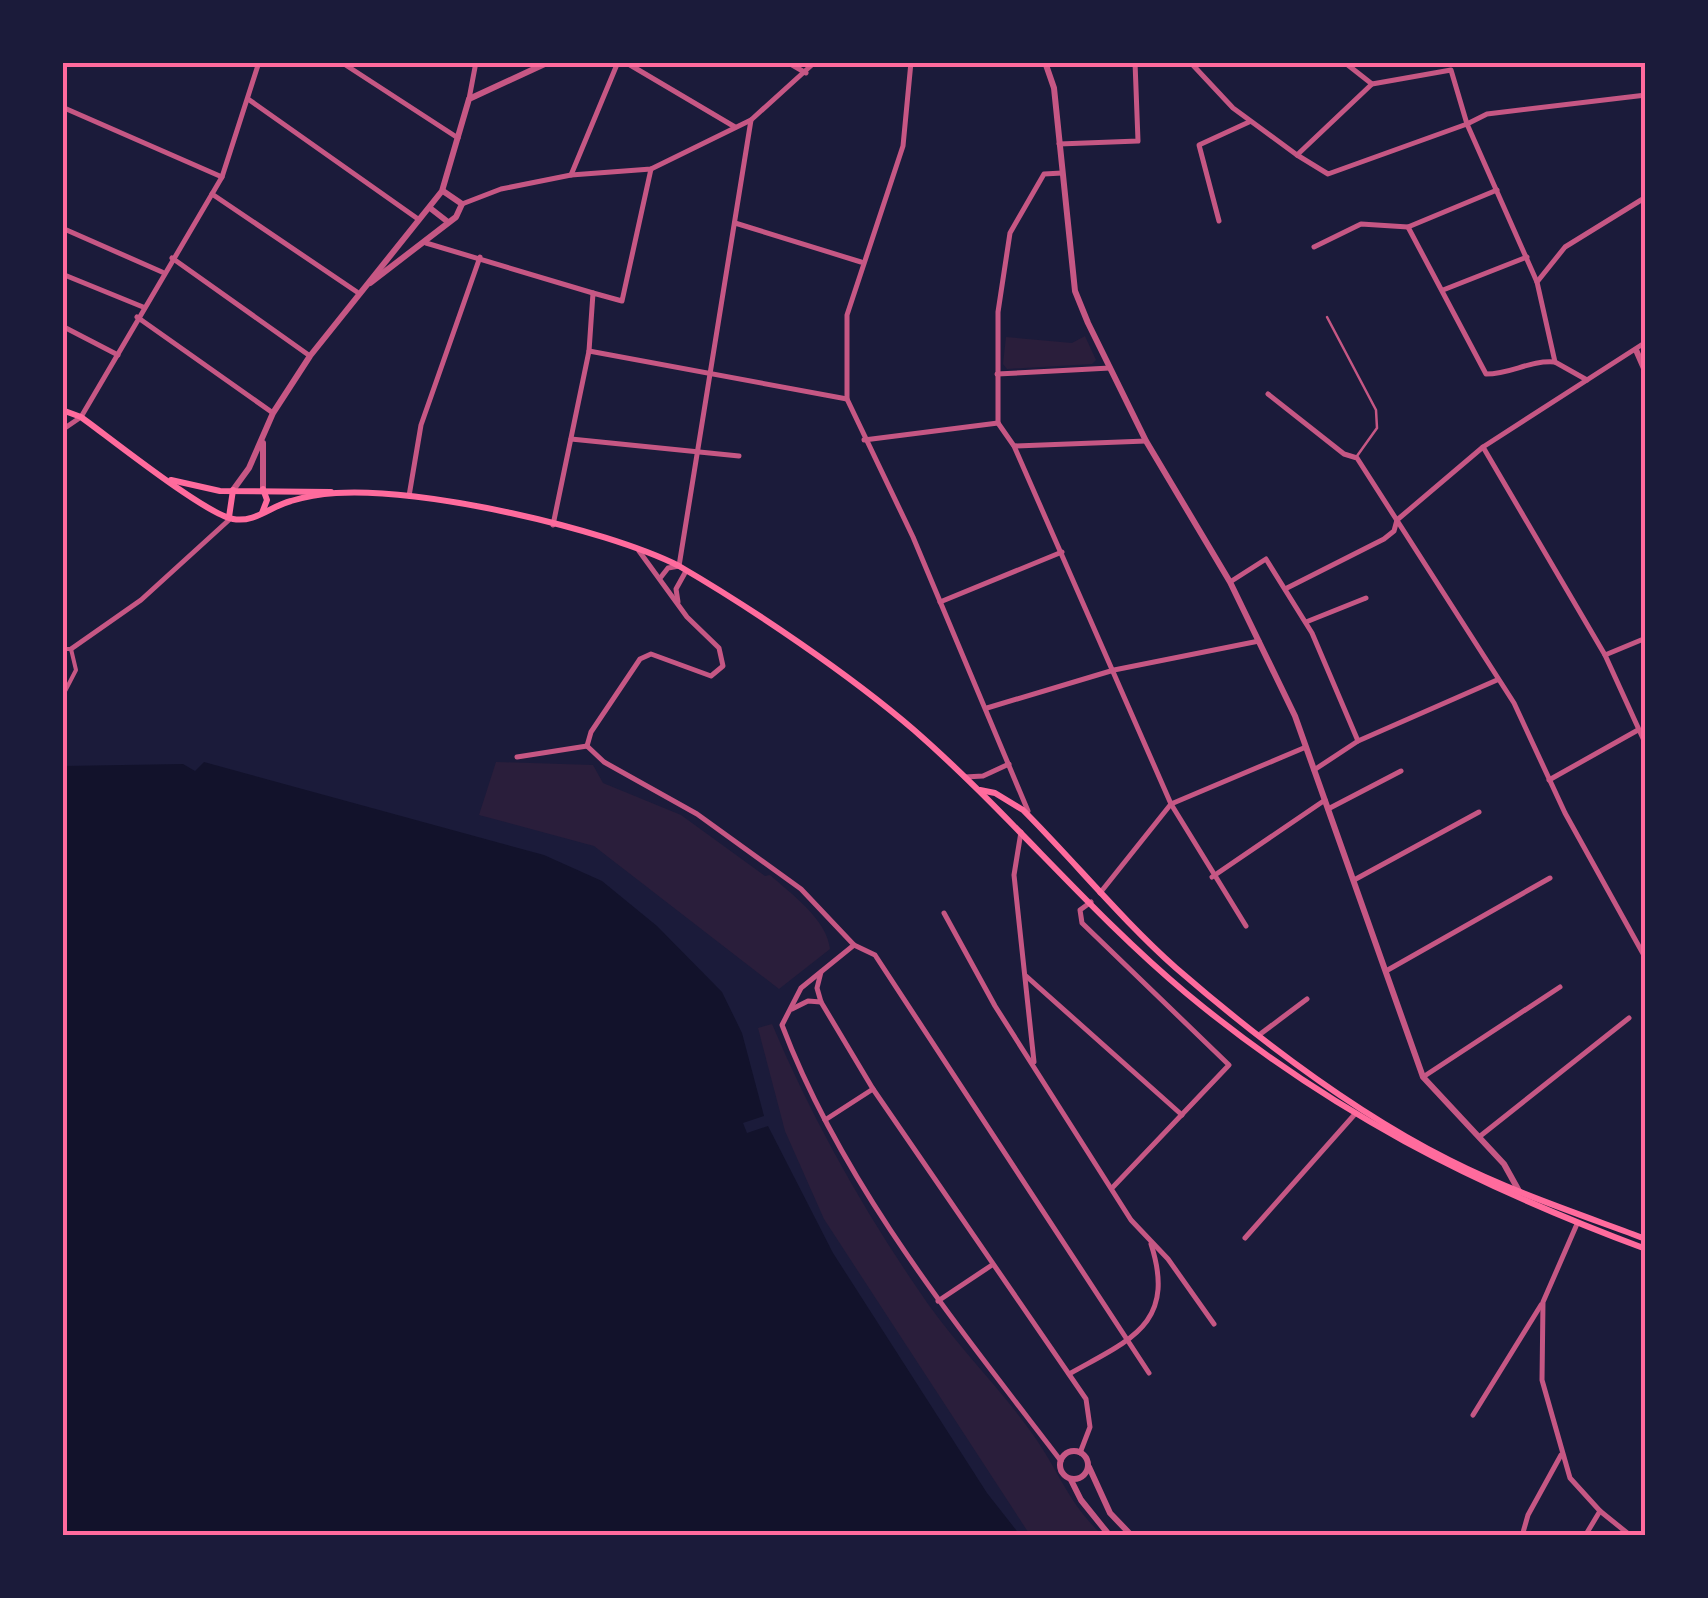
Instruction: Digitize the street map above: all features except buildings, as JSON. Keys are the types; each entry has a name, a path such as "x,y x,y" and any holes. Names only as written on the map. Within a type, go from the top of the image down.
{"main road":[{"path":"62,410 81,417 230,519 261,514 292,500 335,493"},
{"path":"170,479 202,490 263,488 409,496 553,525 635,547 683,568 912,728 1091,902 1214,1014 1355,1114 1500,1188 1646,1239"},
{"path":"261,514 268,500 263,488"},
{"path":"230,519 233,490"},
{"path":"978,790 1007,799 1030,817 1175,966 1259,1035 1403,1133 1500,1188"},
{"path":"1022,832 1030,817"},
{"path":"1518,1195 1576,1224 1646,1250"}],"street":[{"path":"62,430 81,417 162,272 222,176 258,62"},
{"path":"341,62 458,138"},
{"path":"233,490 273,413 310,356 357,292 414,230 442,191 476,62"},
{"path":"469,98 548,62"},
{"path":"571,174 622,62 736,127"},
{"path":"787,62 806,73"},
{"path":"357,292 426,243 462,204 571,174 651,169 751,120 815,62"},
{"path":"911,62 903,146 861,262 847,314 847,399 987,708 1030,817"},
{"path":"1045,62 1054,88 1075,291 1146,441 1230,582 1260,641 1306,747 1423,1077 1504,1164 1518,1195"},
{"path":"1059,144 1138,141 1136,62"},
{"path":"1190,62 1250,122 1328,174 1487,114 1646,95"},
{"path":"1344,62 1372,84"},
{"path":"1297,154 1372,84 1451,70 1466,124 1537,282 1555,362"},
{"path":"247,99 421,221"},
{"path":"62,107 222,176"},
{"path":"679,605 676,589 683,568 751,120"},
{"path":"1219,221 1199,145 1250,122"},
{"path":"414,230 426,243 622,301 651,169"},
{"path":"1062,172 1044,174 1010,233 998,312 998,423 1014,446 1062,552 1170,804 1212,878 1246,926"},
{"path":"1314,247 1361,224 1408,228 1497,190"},
{"path":"442,191 456,196 462,204"},
{"path":"212,194 357,292"},
{"path":"1537,282 1565,246 1646,197"},
{"path":"430,208 436,217 449,222"},
{"path":"734,223 861,262"},
{"path":"62,228 162,272"},
{"path":"1408,228 1486,374 1504,374 1534,360 1555,362 1587,380"},
{"path":"409,496 421,425 480,256"},
{"path":"1443,290 1527,257"},
{"path":"172,258 310,356"},
{"path":"62,274 143,307"},
{"path":"553,525 589,351 592,293"},
{"path":"137,317 273,413"},
{"path":"62,326 118,355"},
{"path":"1287,588 1394,532 1397,520 1483,447 1646,342"},
{"path":"1636,350 1646,373"},
{"path":"589,351 847,399"},
{"path":"997,374 1110,368"},
{"path":"1268,394 1344,454 1356,458 1514,703 1549,780 1646,959"},
{"path":"864,440 998,423"},
{"path":"263,436 263,488"},
{"path":"571,439 738,456"},
{"path":"1014,446 1146,441"},
{"path":"1483,447 1605,656 1646,746"},
{"path":"62,649 71,649 141,600 230,519"},
{"path":"587,746 591,732 640,659 652,654 700,675 718,674 723,658 719,648 679,605 635,547"},
{"path":"940,602 1062,552"},
{"path":"1230,582 1266,559 1306,622 1358,741"},
{"path":"661,577 668,568 683,568"},
{"path":"1306,622 1366,598"},
{"path":"1605,656 1646,638"},
{"path":"987,708 1114,670 1260,641"},
{"path":"62,697 76,670 71,649"},
{"path":"1314,770 1358,741 1498,680"},
{"path":"1549,780 1638,730"},
{"path":"517,757 587,746"},
{"path":"587,746 604,762 671,796 801,890 854,945 875,955 1148,1373"},
{"path":"1100,893 1170,804 1306,747"},
{"path":"978,790 993,773 1009,764"},
{"path":"1328,809 1401,771"},
{"path":"965,777 993,773"},
{"path":"1212,878 1325,800"},
{"path":"1354,880 1479,812"},
{"path":"1022,832 1014,875 1034,1065"},
{"path":"1383,973 1550,878"},
{"path":"1091,902 1080,910 1082,922 1229,1065 1113,1187"},
{"path":"944,913 1131,1220 1214,1324"},
{"path":"854,945 802,988 782,1025 824,1121 938,1301 1060,1461 1062,1472 1071,1478 1081,1500 1110,1536"},
{"path":"822,970 817,988 821,1002 872,1089 1069,1374 1090,1414 1080,1452 1110,1513 1132,1536"},
{"path":"1026,976 1182,1115"},
{"path":"1423,1077 1560,987"},
{"path":"1259,1035 1307,999"},
{"path":"792,1010 808,1001 821,1002"},
{"path":"1479,1138 1629,1018"},
{"path":"824,1121 872,1089"},
{"path":"1245,1238 1355,1114"},
{"path":"1500,1188 1504,1164"},
{"path":"1473,1416 1542,1302 1576,1224"},
{"path":"1069,1374 1129,1341 1153,1314 1159,1290 1150,1241"},
{"path":"938,1301 992,1265"},
{"path":"1542,1302 1542,1380 1560,1455 1570,1478 1600,1511 1632,1536"},
{"path":"1060,1461 1068,1452 1080,1452"},
{"path":"1522,1536 1528,1515 1560,1455"},
{"path":"1071,1478 1080,1477 1089,1467"},
{"path":"1586,1536 1600,1511"}],"lane":[{"path":"1327,317 1376,410 1377,428 1356,458"}],"shaded area":[{"path":"1085,336 1096,360 1092,364 1007,369 1003,364 1006,337 1072,343"},
{"path":"204,762 544,855 602,881 657,926 722,992 742,1033 764,1116 743,1123 747,1133 768,1126 833,1253 987,1493 1020,1535 63,1535 63,766 183,764 195,771"},
{"path":"496,762 593,765 603,783 681,815 765,876 770,875 815,917 830,949 779,989 594,846 479,815"},
{"path":"772,1024 823,1133 905,1270 941,1322 1025,1424 1074,1501 1102,1535 1030,1535 824,1219 785,1131 758,1028"}]}
